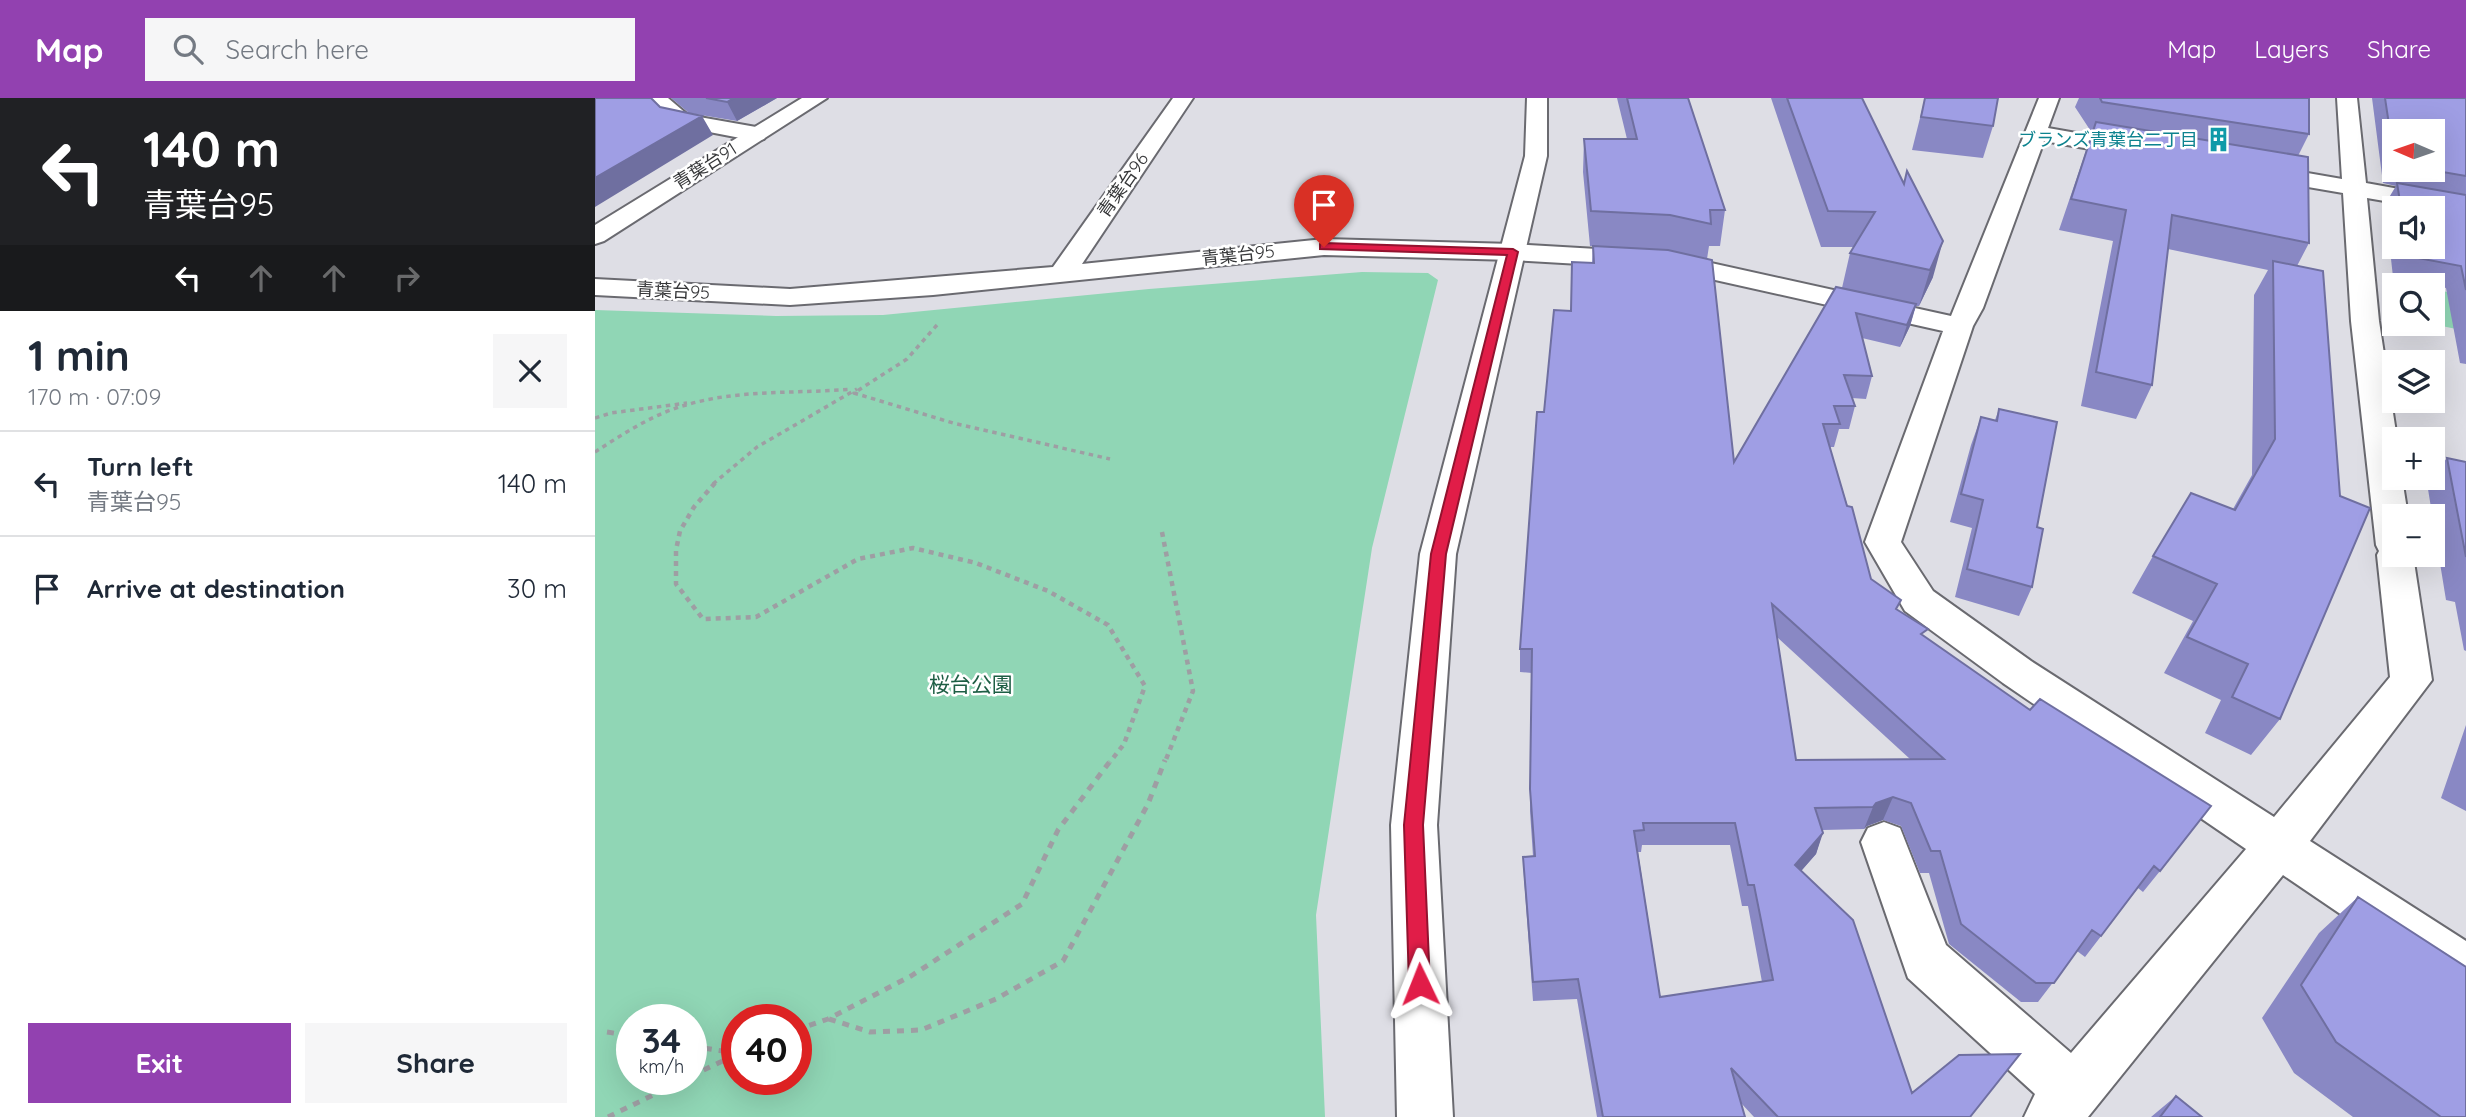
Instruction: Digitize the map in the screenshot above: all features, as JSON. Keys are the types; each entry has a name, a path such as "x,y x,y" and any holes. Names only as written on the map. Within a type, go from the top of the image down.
{"street":[{"path":"656,98 681,120 756,134"},
{"name":"青葉台91","path":"595,236 817,98"},
{"name":"青葉台96","path":"1063,272 1183,98"},
{"path":"1425,1117 1414,825 1438,554 1536,156 1538,98"},
{"path":"2049,98 1969,308 1959,326 1883,542 1919,601 2017,672 2466,970"},
{"path":"2347,98 2365,321 2389,504"},
{"path":"2037,133 2161,155"},
{"path":"2230,166 2466,208"},
{"name":"青葉台95","path":"595,287 790,297 933,287 1324,247 1513,252 1666,261 1959,326"},
{"path":"1884,842 1926,961 2062,1104 2279,845 2411,680 2397,567"}],"path":[{"path":"812,1024 911,976 1022,904 1058,830 1123,744 1145,686 1108,625 1048,592 988,568 913,548 858,559 756,617 703,619 676,584 678,533 709,487 777,432 907,359 939,323 933,287"},
{"path":"595,418 611,413 792,391 857,389"},
{"path":"857,389 854,393 953,423 1110,459"},
{"path":"595,452 625,432 694,402"},
{"path":"828,1019 870,1032 921,1030 996,999 1063,961 1148,804 1193,691 1163,532"},
{"path":"607,1032 616,1033"},
{"path":"608,1117 653,1095"}],"green space":[{"name":"桜台公園","path":"1362,272 1428,273 1438,280 1372,548 1316,915 1325,1117 595,1117 595,310 776,316 883,315 1149,289"},
{"path":"2445,292 2466,296 2466,331 2445,327"}],"building":[{"path":"595,98 651,98 660,107 702,116 595,178"},
{"path":"706,98 734,98 727,102"},
{"path":"1627,98 1688,98 1725,210 1710,210 1711,224 1670,215 1591,211 1584,139 1637,139"},
{"path":"1787,98 1862,98 1904,184 1907,171 1943,241 1930,270 1850,253 1875,212 1828,211"},
{"path":"1925,98 1998,98 1993,126 1921,117"},
{"path":"2100,98 2309,98 2309,134 2102,102"},
{"path":"2385,98 2466,98 2466,176 2445,172 2445,119 2388,119"},
{"path":"2096,122 2308,157 2309,243 2172,215 2152,385 2096,372 2126,210 2071,199"},
{"path":"2397,183 2466,195 2466,290 2461,266 2423,259 2445,259 2445,196 2399,196"},
{"path":"1593,246 1668,250 1712,260 1734,462 1836,287 1916,304 1907,325 1856,313 1872,376 1844,375 1855,406 1834,406 1840,424 1823,424 1847,506 1852,507 1871,579 1901,600 1896,609 1928,629 1921,634 2030,710 2040,699 2211,806 2160,871 2154,866 2101,936 2092,930 2054,983 2036,983 1961,924 1940,851 1931,851 1911,803 1893,797 1876,803 1873,807 1815,808 1823,833 1795,865 1853,920 1912,1093 1959,1055 2020,1054 1970,1117 1778,1117 1731,1068 1745,1117 1603,1117 1578,979 1533,982 1523,857 1535,856 1530,789 1532,649 1520,649 1537,412 1544,412 1554,310 1571,311 1572,262 1594,263","holes":["1772,604 1944,759 1796,760","1643,823 1735,823 1748,885 1754,885 1773,980 1660,997 1634,831 1644,830"]},
{"path":"2273,261 2323,271 2340,496 2370,508 2280,719 2232,697 2248,664 2187,637 2217,584 2153,556 2191,493 2235,510 2275,439"},
{"path":"1999,409 2057,422 2037,527 2043,529 2032,587 1967,569 1983,500 1961,494 1981,417 1997,421"},
{"path":"2447,458 2466,462 2466,557"},
{"path":"2358,897 2466,967 2466,1117 2441,1117 2336,1042 2301,985"},
{"path":"2176,1096 2202,1117 2160,1117"}],"place":[{"name":"ブランズ青葉台二丁目","path":"2218,140"}],"route":[{"path":"1324,247 1513,252 1438,554 1414,825 1420,984"}]}
